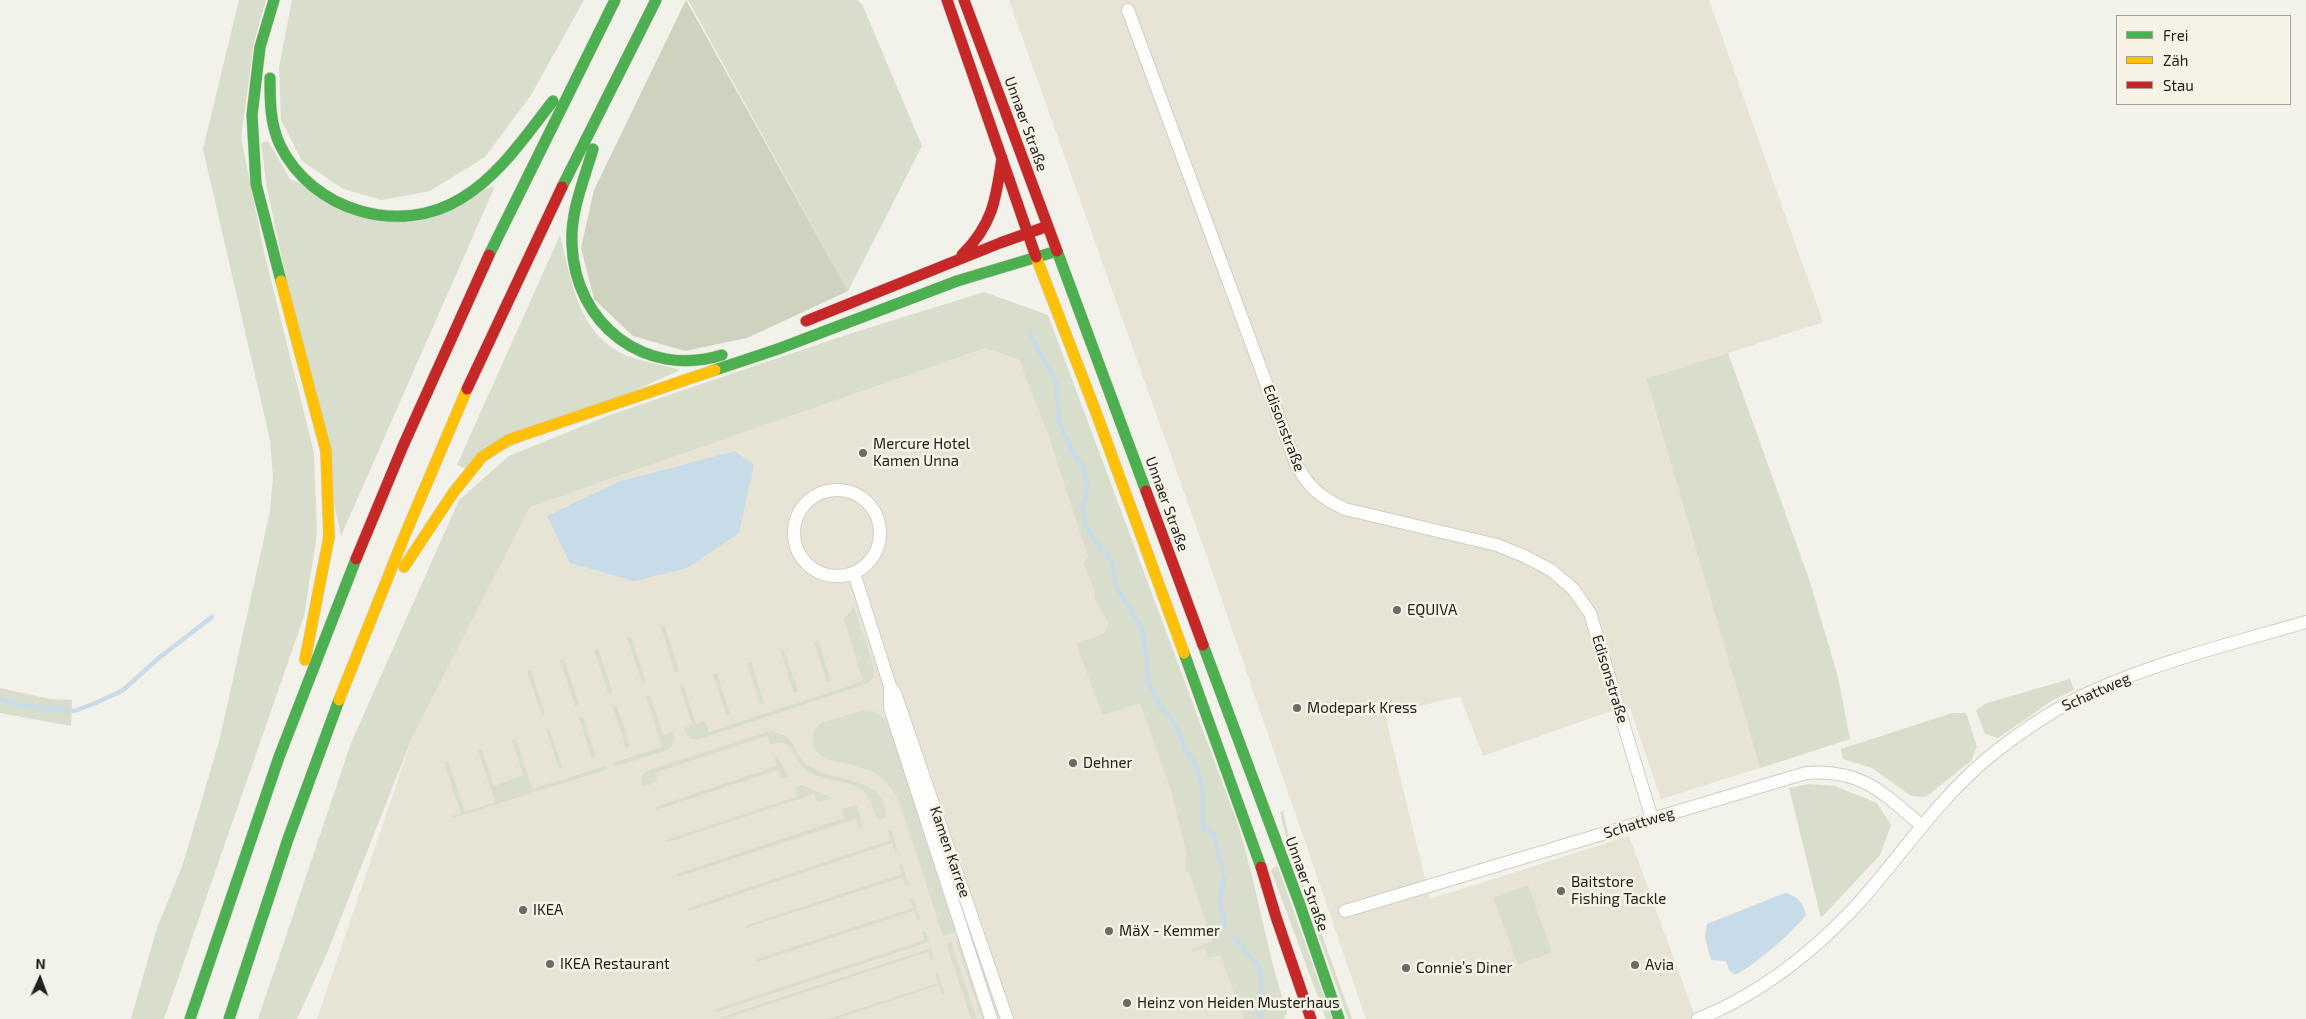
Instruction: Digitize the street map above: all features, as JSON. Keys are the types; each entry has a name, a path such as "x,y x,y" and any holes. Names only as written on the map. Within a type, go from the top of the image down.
{"main road":[{"path":"274,0 260,47 252,115 256,184 326,451 329,537 294,718"},
{"path":"276,36 285,0"},
{"path":"190,1019 253,830 294,718 390,478 455,328 577,73 615,0"},
{"path":"229,1019 289,838 373,614 488,342 609,92 656,0"},
{"path":"946,0 1036,257 1259,858 1276,917 1311,1019"},
{"name":"Unnaer Straße","path":"964,0 1300,905 1339,1019"},
{"path":"272,64 268,93 270,121 281,148 297,174 320,194 350,210 383,217 415,216 446,206 474,191 496,170 577,73"},
{"path":"609,92 572,230 575,267 581,294 600,322 618,340 650,355 685,362 715,357 731,351"},
{"path":"954,263 972,246 984,231 993,215 1002,158"},
{"path":"792,327 1048,226"},
{"path":"373,614 452,493 482,457 508,440 778,349 957,281 1057,251"}],"street":[{"name":"Edisonstraße","path":"1128,10 1296,464 1307,484 1324,499 1345,509 1497,545 1524,556 1550,570 1573,588 1590,613 1652,820"},
{"path":"839,490 858,495 872,507 877,515 881,534 876,553 864,567 854,573 837,576 817,572 797,550 794,540 796,521 805,504 821,493 839,490"},
{"name":"Kamen Karree","path":"854,573 890,686 898,702 1006,1019"},
{"name":"Schattweg","path":"1698,1019 1741,998 1798,960 1855,906 1955,789 1988,758 2050,714 2090,692 2190,656 2306,622"},
{"name":"Kamen Karree","path":"890,686 890,708 991,1019"},
{"name":"Schattweg","path":"1345,911 1806,773 1826,772 1844,774 1878,788 1922,826"}],"shaded area":[{"path":"1009,0 1709,0 1823,322 1646,380 1760,768 1661,799 1630,708 1611,711 1483,756 1460,696 1385,715 1430,899 1629,836 1696,1019 1366,1019 1206,554"},
{"path":"986,348 1019,360 1283,1019 317,1019 412,738 530,507"}],"green space":[{"path":"239,0 266,0 254,42 241,138 265,256 314,453 317,534 304,616 164,1019 131,1019 157,928 183,864 220,738 270,511 273,477 270,440 203,149"},
{"path":"292,0 584,0 531,95 485,157 430,191 382,200 343,189 302,161 281,120 279,68"},
{"path":"686,0 848,291 747,338 685,351 633,336 594,299 581,248 594,190"},
{"path":"688,0 857,0 862,4 922,146 848,291"},
{"path":"268,141 290,179 383,222 495,186 341,536 267,188 261,143"},
{"path":"560,235 578,302 594,331 606,343 627,356 680,370 464,468 457,465"},
{"path":"984,292 1048,315 1236,819 1250,867 1279,987 1287,1011 1287,1014 1284,1016 1285,1019 1244,1019 1220,955 1209,958 1205,948 1193,952 1192,949 1212,942 1189,872 1186,871 1186,852 1172,793 1140,703 1103,715 1076,644 1104,634 1109,624 1095,599 1094,589 1084,564 1088,556 1048,434 1019,360 986,348 530,507 412,738 327,953 297,1019 258,1019 351,743 459,500 509,456 610,415 846,335"},
{"path":"1728,353 1810,582 1838,677 1850,739 1760,768 1646,379"},
{"path":"854,607 874,667 873,677 868,683 700,739 691,739 686,734 684,728 693,725 679,685 683,684 696,724 705,721 709,732 863,681 844,619"},
{"path":"665,626 679,671 675,673 661,627"},
{"path":"631,637 646,682 642,683 627,638"},
{"path":"818,640 831,681 827,682 814,642"},
{"path":"598,648 613,693 609,695 594,649"},
{"path":"784,651 798,692 794,693 781,652"},
{"path":"564,659 579,704 575,706 560,660"},
{"path":"751,662 764,703 760,704 747,664"},
{"path":"531,670 545,715 542,716 527,671"},
{"path":"717,673 730,714 726,715 713,674"},
{"path":"2070,679 2074,690 2053,700 1998,738 1985,734 1976,710 1987,703"},
{"path":"0,688 50,699 72,700 71,726 0,713"},
{"path":"650,695 663,735 672,732 674,739 672,746 667,750 614,767 613,763 662,747 646,696"},
{"path":"617,706 630,746 626,748 613,707"},
{"path":"866,710 879,714 893,733 957,931 943,936 900,804 890,787 879,776 866,769 830,760 820,755 813,746 814,730 822,722"},
{"path":"1952,713 1966,713 1977,747 1971,761 1926,797 1911,796 1872,768 1843,759 1841,749"},
{"path":"583,717 596,757 592,759 579,718"},
{"path":"549,728 562,768 559,769 546,729"},
{"path":"772,731 786,736 803,761 812,768 869,787 878,794 884,804 886,817 880,820 877,819 868,797 863,791 851,784 822,778 809,772 799,762 789,746 784,743 770,745 767,736 655,773 657,782 643,787 641,785 642,775 649,770"},
{"path":"516,739 532,789 606,766 608,769 453,818 452,816 461,813 444,762 448,761 465,812 495,802 478,751 482,750 494,786 523,775 512,740"},
{"path":"777,756 788,776 781,779 778,770 656,810 655,807 777,766 774,757"},
{"path":"1809,784 1835,786 1877,803 1891,825 1880,855 1821,918 1789,788"},
{"path":"802,785 832,798 818,803 814,794 666,843 665,840 798,796 795,787"},
{"path":"857,806 863,826 859,827 856,819 678,877 676,874 844,818 842,809"},
{"path":"1283,811 1292,851 1290,853 1280,812"},
{"path":"891,830 898,851 895,852 892,843 689,911 688,908 891,840 888,831"},
{"path":"1296,862 1352,1019 1348,1019 1293,863"},
{"path":"902,864 909,885 906,886 903,877 746,928 745,926 902,874 899,865"},
{"path":"1276,866 1278,867 1332,1019 1326,1019 1271,870"},
{"path":"1528,885 1552,952 1518,965 1493,898"},
{"path":"913,898 920,919 917,920 914,911 757,962 756,959 913,908 910,899"},
{"path":"922,931 926,932 929,942 717,1012 716,1009 924,940"},
{"path":"960,940 987,1019 982,1019 956,941"},
{"path":"951,942 977,1019 971,1019 946,944"},
{"path":"931,948 934,959 931,961 928,952 725,1019 719,1018"},
{"path":"938,973 945,994 942,994 939,985 837,1019 828,1019 938,983 935,974"}],"water":[{"path":"735,451 754,465 739,533 687,568 634,581 570,563 547,516 618,482"},
{"path":"1785,893 1799,901 1806,915 1783,939 1753,964 1735,975 1729,970 1726,961 1711,960 1705,938 1707,924"}],"waterway":[{"path":"1029,333 1057,383 1059,422 1074,455 1085,470 1087,486 1083,508 1086,526 1096,543 1112,561 1117,588 1141,627 1147,657 1148,683 1158,702 1177,727 1186,751 1196,765 1202,785 1203,827 1214,836 1223,871"},
{"path":"0,700 20,705 74,711 93,704 122,691 160,657 212,617"},
{"path":"1224,878 1220,900 1225,927"},
{"path":"1235,938 1260,968 1261,989 1257,1007 1261,1019"}],"traffic: fast":[{"path":"274,0 260,47 252,115 256,184 281,281"},
{"path":"489,255 615,0"},
{"path":"562,187 656,0"},
{"path":"270,78 274,129 280,145 294,168 313,187 335,201 360,211 386,216 412,215 438,210 476,189 512,154 553,101"},
{"path":"593,149 578,196 572,233 576,273 586,299 600,321 619,339 641,352 666,359 694,360 722,355"},
{"path":"1057,251 1146,491"},
{"path":"715,370 778,349 957,281 1057,251"},
{"path":"190,1019 279,757 356,559"},
{"path":"1203,645 1300,905 1339,1019"},
{"path":"1184,653 1261,867"},
{"path":"229,1019 288,839 339,700"}],"traffic: slow":[{"path":"1036,257 1094,407 1184,653"},
{"path":"281,281 326,451 329,537 305,660"},
{"path":"404,567 453,493 482,457 508,440 715,370"},
{"path":"339,700 404,537 467,389"}],"traffic: jam":[{"path":"947,0 1036,257"},
{"path":"964,0 1057,251"},
{"path":"962,255 972,244 987,221 995,199 1002,158"},
{"path":"467,389 562,187"},
{"path":"806,321 1000,243 1048,226"},
{"path":"356,559 403,446 489,255"},
{"path":"1146,491 1203,645"},
{"path":"1261,867 1311,1019"}],"place":[{"name":"Mercure Hotel Kamen Unna","path":"863,453"},
{"name":"EQUIVA","path":"1397,610"},
{"name":"Modepark Kress","path":"1297,708"},
{"name":"Dehner","path":"1073,763"},
{"name":"Baitstore Fishing Tackle","path":"1561,891"},
{"name":"IKEA","path":"523,910"},
{"name":"MäX - Kemmer","path":"1109,931"},
{"name":"IKEA Restaurant","path":"550,964"},
{"name":"Avia","path":"1635,965"},
{"name":"Connie’s Diner","path":"1406,968"},
{"name":"Heinz von Heiden Musterhaus","path":"1127,1003"}]}
